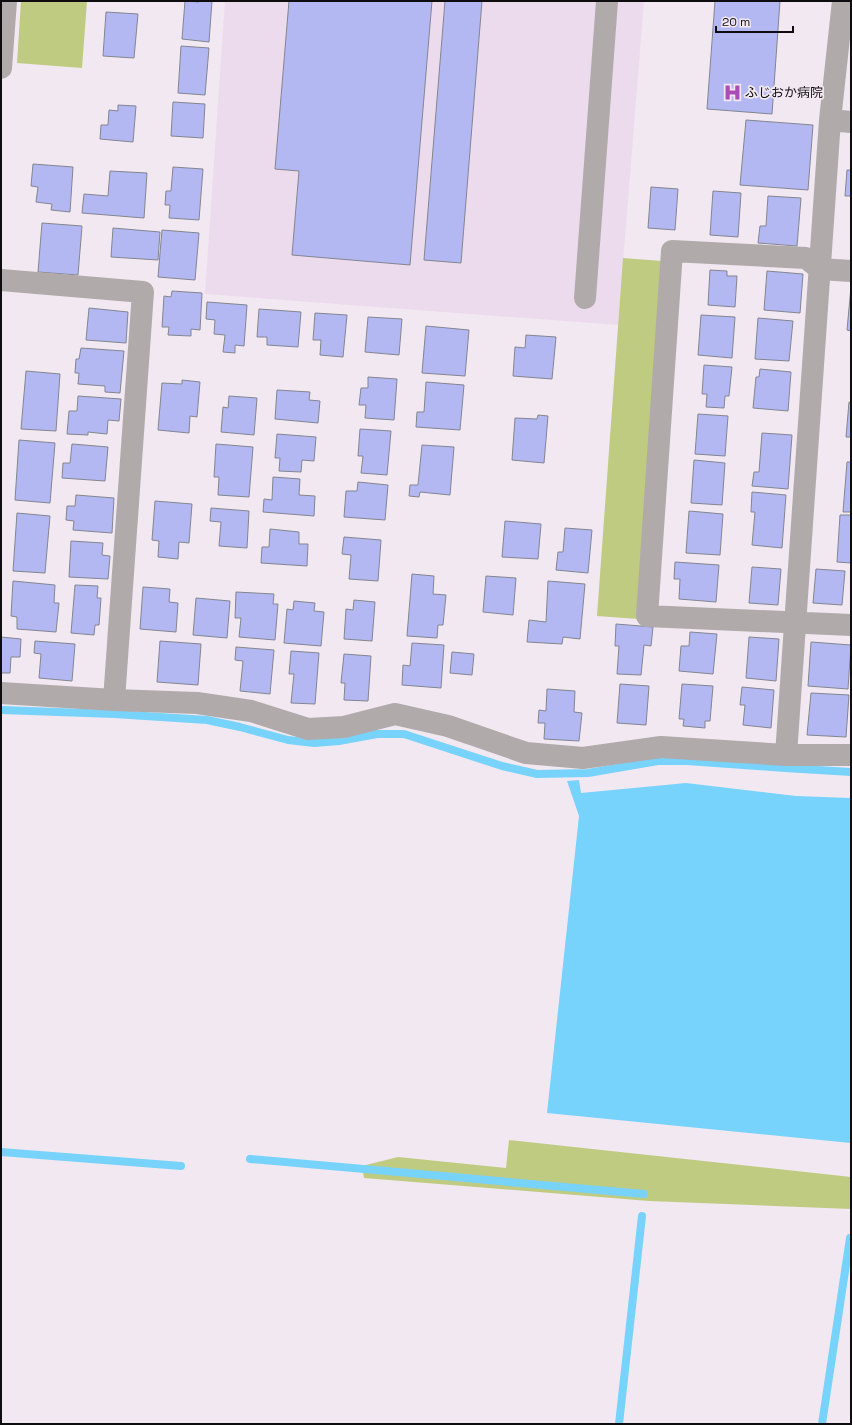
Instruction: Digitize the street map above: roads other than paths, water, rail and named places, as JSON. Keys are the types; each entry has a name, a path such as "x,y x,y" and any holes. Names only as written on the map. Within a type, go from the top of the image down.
{"street":[{"path":"1,68 6,1"},
{"path":"585,298 607,1"},
{"path":"786,755 820,269 840,121 843,1"},
{"path":"851,271 820,269 806,258 672,251 647,616 851,625"},
{"path":"1,280 142,292 114,700"},
{"path":"1,693 197,704 251,711 308,730 344,727 395,714 448,726 526,753 583,758 661,747 786,755 851,755"}],"water":[{"path":"579,780 581,793 686,783 796,796 851,798 851,1143 547,1113 579,816 567,781"}],"waterway":[{"path":"1,710 114,714 207,720 288,740 314,743 339,741 377,734 404,734 502,766 537,774 588,773 658,761 687,761 851,772"},
{"path":"1,1152 181,1166"},
{"path":"250,1159 644,1194"},
{"path":"619,1424 642,1216"},
{"path":"822,1424 850,1238"}],"place":[{"name":"ふじおか病院","path":"732,92"}]}
